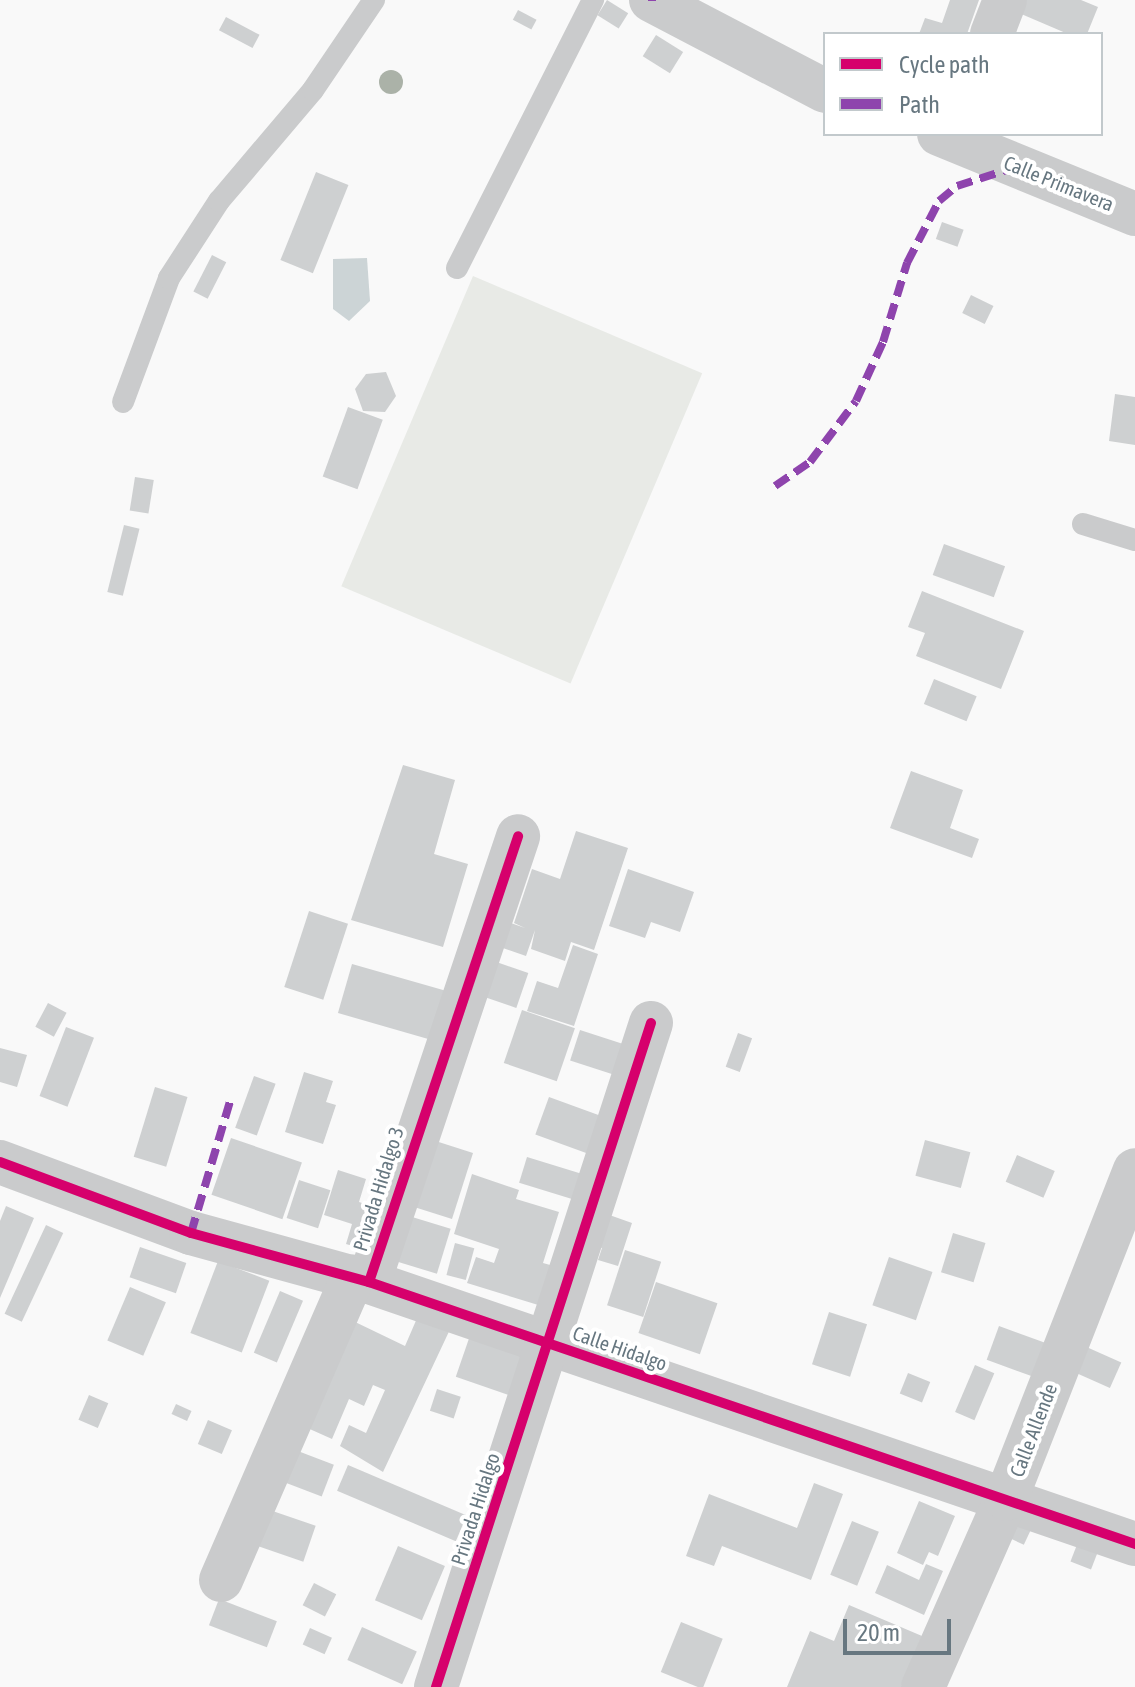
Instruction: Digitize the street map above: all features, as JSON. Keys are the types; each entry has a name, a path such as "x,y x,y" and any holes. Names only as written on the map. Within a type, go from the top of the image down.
{"street":[{"path":"651,0 823,90"},
{"path":"993,32 1005,0"},
{"name":"Calle Primavera","path":"949,136 1135,214"},
{"name":"Privada Hidalgo 3","path":"221,1580 361,1280 518,836"},
{"name":"Privada Hidalgo","path":"436,1687 651,1023"},
{"name":"Calle Hidalgo","path":"0,1162 191,1233 361,1280 1135,1544"},
{"name":"Calle Allende","path":"923,1687 1006,1499 1135,1170"}],"lane":[{"path":"123,402 169,278 219,201 313,90 374,0"},
{"path":"457,268 593,0"},
{"path":"1083,524 1135,540"}],"shaded area":[{"path":"367,258 370,301 349,321 333,309 333,259"},
{"path":"473,276 702,373 571,684 341,586"}],"building":[{"path":"607,0 628,13 619,29 597,15"},
{"path":"950,0 979,0 968,32 920,32 925,18 942,23"},
{"path":"1018,0 1081,0 1098,7 1088,32 1063,32 1014,11"},
{"path":"518,10 537,20 531,30 513,20"},
{"path":"226,17 260,35 253,48 219,30"},
{"path":"656,35 683,52 670,73 643,56"},
{"path":"316,172 348,185 313,273 280,260"},
{"path":"942,222 964,230 957,247 936,239"},
{"path":"212,255 226,262 208,299 193,292"},
{"path":"971,295 993,306 985,324 962,313"},
{"path":"386,372 396,396 385,412 363,411 355,389 366,374"},
{"path":"1115,394 1135,397 1135,445 1109,441"},
{"path":"348,407 383,420 357,489 323,477"},
{"path":"135,477 154,480 148,514 130,511"},
{"path":"124,525 140,529 123,596 107,592"},
{"path":"944,544 1005,566 994,597 933,575"},
{"path":"922,591 1024,631 1001,689 916,656 925,633 908,627"},
{"path":"934,679 977,696 967,721 924,704"},
{"path":"403,765 455,780 434,854 468,864 443,947 351,920"},
{"path":"911,771 963,790 950,828 979,839 972,858 890,828"},
{"path":"576,831 628,848 594,950 571,942 565,961 531,949 535,930 526,956 497,946 505,921 525,928 514,923 532,869 560,879"},
{"path":"628,869 694,892 680,932 651,922 645,938 609,926"},
{"path":"309,911 348,924 323,1000 284,987"},
{"path":"573,945 598,954 574,1026 527,1011 537,981 558,988"},
{"path":"482,957 528,973 516,1008 470,992"},
{"path":"352,964 450,992 436,1041 338,1013"},
{"path":"48,1003 67,1013 54,1037 35,1027"},
{"path":"522,1010 575,1028 557,1081 504,1063"},
{"path":"66,1027 94,1038 67,1107 39,1096"},
{"path":"580,1030 637,1049 627,1079 570,1060"},
{"path":"738,1033 752,1038 740,1072 726,1067"},
{"path":"0,1048 27,1055 17,1087 0,1082"},
{"path":"304,1072 333,1081 326,1102 336,1105 323,1144 285,1132"},
{"path":"254,1076 276,1084 257,1136 235,1128"},
{"path":"155,1087 188,1097 166,1167 134,1157"},
{"path":"549,1097 610,1119 596,1157 535,1135"},
{"path":"420,1136 473,1153 452,1219 411,1206"},
{"path":"231,1138 302,1162 282,1219 211,1195"},
{"path":"925,1140 970,1152 961,1188 915,1176"},
{"path":"1017,1155 1055,1171 1043,1198 1006,1182"},
{"path":"527,1157 592,1177 584,1203 519,1183"},
{"path":"338,1170 366,1179 359,1202 386,1211 373,1252 346,1244 352,1224 324,1215"},
{"path":"472,1174 519,1190 516,1199 559,1212 543,1263 561,1268 548,1308 467,1283 476,1257 494,1263 499,1249 454,1234"},
{"path":"299,1180 330,1190 318,1228 287,1218"},
{"path":"6,1206 34,1218 0,1298 0,1221"},
{"path":"601,1212 632,1223 618,1266 598,1260 602,1248 590,1244"},
{"path":"399,1213 451,1229 437,1274 385,1258"},
{"path":"46,1225 63,1233 22,1322 5,1314"},
{"path":"953,1233 986,1243 974,1282 941,1272"},
{"path":"455,1243 474,1248 466,1280 446,1275"},
{"path":"140,1247 186,1263 176,1293 130,1277"},
{"path":"625,1250 661,1262 643,1317 607,1305"},
{"path":"889,1257 932,1272 916,1320 872,1305"},
{"path":"218,1261 269,1281 242,1353 190,1333"},
{"path":"656,1282 717,1303 700,1354 638,1333"},
{"path":"130,1287 166,1302 143,1356 107,1340"},
{"path":"280,1291 303,1301 277,1362 254,1353"},
{"path":"421,1309 453,1323 383,1472 340,1446 349,1425 366,1433 385,1390 373,1385 364,1406 349,1399 332,1439 303,1426 351,1320 405,1346"},
{"path":"829,1312 867,1324 850,1377 812,1364"},
{"path":"475,1321 538,1343 519,1399 456,1377"},
{"path":"999,1326 1045,1343 1033,1377 987,1360"},
{"path":"1082,1345 1121,1362 1110,1388 1071,1371"},
{"path":"975,1365 994,1373 974,1420 955,1412"},
{"path":"908,1373 930,1382 922,1402 900,1393"},
{"path":"437,1389 461,1397 454,1419 430,1411"},
{"path":"89,1395 108,1403 98,1428 78,1420"},
{"path":"176,1404 192,1411 187,1421 172,1414"},
{"path":"208,1420 232,1430 222,1454 198,1444"},
{"path":"290,1448 334,1465 322,1497 278,1480"},
{"path":"348,1465 467,1515 456,1541 337,1491"},
{"path":"814,1483 843,1494 811,1580 722,1546 714,1566 686,1556 709,1494 797,1528"},
{"path":"919,1501 955,1516 938,1556 929,1552 923,1565 897,1553"},
{"path":"258,1506 316,1526 303,1562 246,1542"},
{"path":"1010,1513 1034,1524 1024,1545 1000,1534"},
{"path":"852,1521 879,1532 857,1586 830,1575"},
{"path":"1078,1542 1099,1550 1091,1569 1070,1562"},
{"path":"398,1546 445,1566 422,1620 375,1600"},
{"path":"926,1564 943,1571 924,1615 875,1593 887,1565 919,1580"},
{"path":"314,1583 336,1594 325,1617 303,1605"},
{"path":"219,1599 277,1621 267,1647 209,1625"},
{"path":"849,1605 922,1636 901,1687 787,1687 810,1631 834,1641"},
{"path":"681,1622 723,1639 703,1687 661,1672"},
{"path":"362,1627 417,1651 402,1684 347,1660"},
{"path":"310,1628 332,1638 325,1654 303,1644"}],"marked path":[{"path":"775,486 810,462 856,401 883,342 907,263 939,201 957,186 1019,166"},
{"path":"191,1233 231,1098"}],"cycle path":[{"path":"369,1282 518,836"},
{"path":"436,1687 651,1023"},
{"path":"0,1162 191,1233 369,1282 1135,1544"}]}
